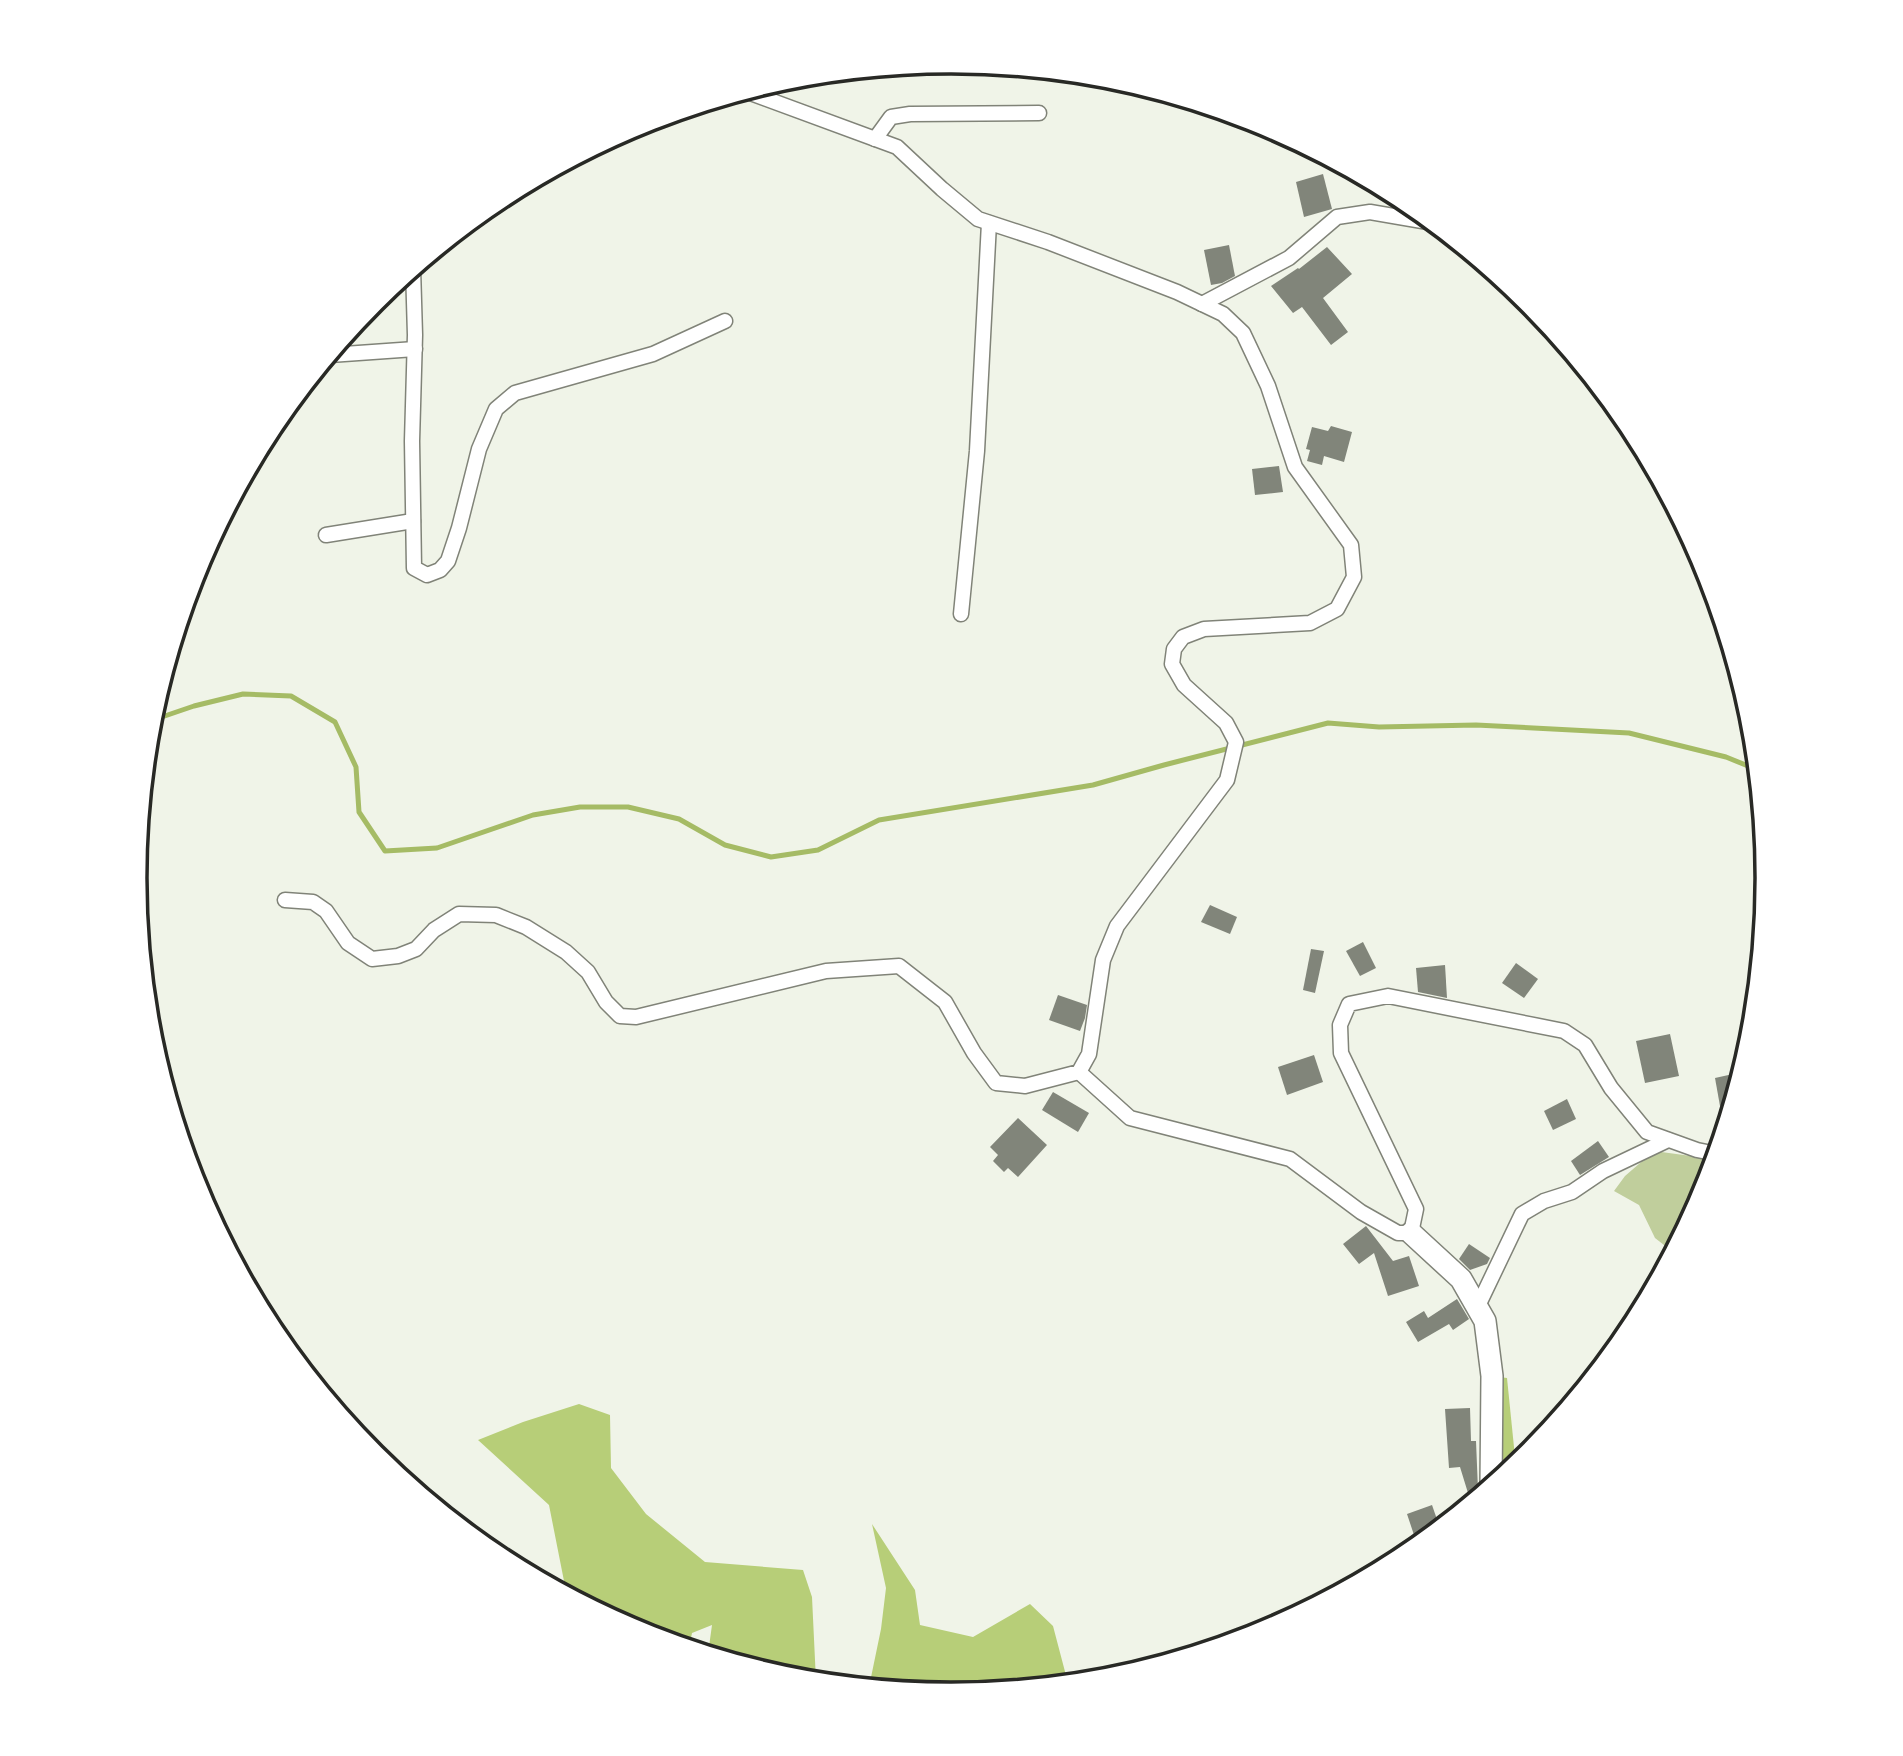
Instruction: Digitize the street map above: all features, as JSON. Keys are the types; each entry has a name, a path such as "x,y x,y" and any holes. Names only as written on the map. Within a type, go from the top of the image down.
{"street":[{"path":"285,900 313,902 319,906 326,911 348,943 372,959 398,956 416,949 434,930 459,914 496,915 526,927 566,952 588,972 606,1002 620,1016 636,1017 826,971 899,966 945,1002 974,1053 996,1083 1026,1086 1079,1072 1089,1054 1103,960 1117,926 1227,780 1236,742 1226,723 1184,685 1172,664 1174,649 1183,637 1204,629 1310,622 1338,609 1354,577 1352,545 1295,467 1268,386 1243,333 1223,314 1177,292 1074,252 978,219 897,147 761,97"},
{"path":"875,139 891,117 910,114 1039,113"},
{"path":"1202,304 1289,258 1337,218 1370,212 1412,219"},
{"path":"961,614 977,451 989,223"},
{"path":"413,280 414,568 428,575 440,570 448,561 479,449 496,409 516,393 653,354 725,321"},
{"path":"342,354 415,349"},
{"path":"326,536 414,521"},
{"path":"1411,1233 1416,1209 1341,1053 1340,1025 1349,1004 1388,996 1564,1031 1585,1045 1611,1088 1647,1132 1707,1152"},
{"path":"1079,1072 1130,1118 1290,1159 1362,1212 1398,1233 1411,1233 1461,1279 1485,1321 1492,1376 1491,1474"},
{"path":"1477,1308 1522,1214 1544,1201 1572,1192 1603,1171 1668,1140"}],"green space":[{"path":"1654,1151 1705,1159 1666,1247 1655,1238 1639,1205 1614,1191 1625,1176"},
{"path":"1492,1376 1507,1378 1515,1452 1486,1479"},
{"path":"579,1404 610,1415 611,1468 646,1514 705,1562 803,1570 812,1597 816,1671 709,1645 712,1625 692,1633 691,1639 596,1600 565,1584 549,1505 478,1440"},
{"path":"872,1524 915,1590 920,1625 973,1637 1030,1604 1053,1626 1066,1674 1004,1681 871,1678 886,1588"}],"building":[{"path":"1323,174 1332,209 1304,217 1296,182"},
{"path":"1229,245 1235,276 1211,285 1204,250"},
{"path":"1327,247 1352,274 1323,298 1348,332 1331,345 1302,307 1293,313 1271,286"},
{"path":"1331,426 1352,432 1344,462 1324,456 1322,465 1307,461 1310,450 1306,449 1312,427 1328,431"},
{"path":"1279,466 1283,492 1255,495 1252,469"},
{"path":"1210,905 1237,917 1230,934 1201,922"},
{"path":"1363,942 1376,968 1360,976 1346,951"},
{"path":"1311,949 1324,951 1315,993 1303,990"},
{"path":"1516,963 1538,979 1524,998 1502,983"},
{"path":"1445,965 1447,998 1418,992 1416,968"},
{"path":"1058,995 1087,1005 1080,1031 1049,1020"},
{"path":"1670,1034 1679,1076 1645,1083 1636,1041"},
{"path":"1314,1055 1323,1082 1287,1095 1278,1067"},
{"path":"1732,1074 1723,1105 1720,1106 1715,1078"},
{"path":"1053,1092 1089,1113 1078,1132 1042,1110"},
{"path":"1567,1099 1576,1119 1553,1130 1544,1111"},
{"path":"1018,1118 1047,1145 1018,1177 1008,1168 1004,1172 993,1161 998,1155 990,1147"},
{"path":"1598,1141 1609,1157 1580,1175 1571,1161"},
{"path":"1366,1226 1393,1261 1409,1256 1419,1286 1388,1296 1374,1253 1359,1264 1343,1244"},
{"path":"1469,1244 1490,1258 1487,1264 1470,1270 1459,1259"},
{"path":"1457,1299 1469,1319 1453,1330 1449,1324 1418,1342 1406,1322 1424,1311 1428,1318"},
{"path":"1470,1408 1471,1441 1476,1441 1478,1486 1468,1493 1460,1467 1449,1468 1445,1409"},
{"path":"1432,1505 1437,1519 1414,1535 1407,1514"}],"waterway":[{"path":"163,717 243,694 291,696 335,722 356,767 359,812 385,851 437,848 533,815 580,807 628,807 679,819 725,845 771,857 818,850 879,820 1093,785 1328,723 1379,727 1476,725 1629,733 1726,757 1748,766"}]}
